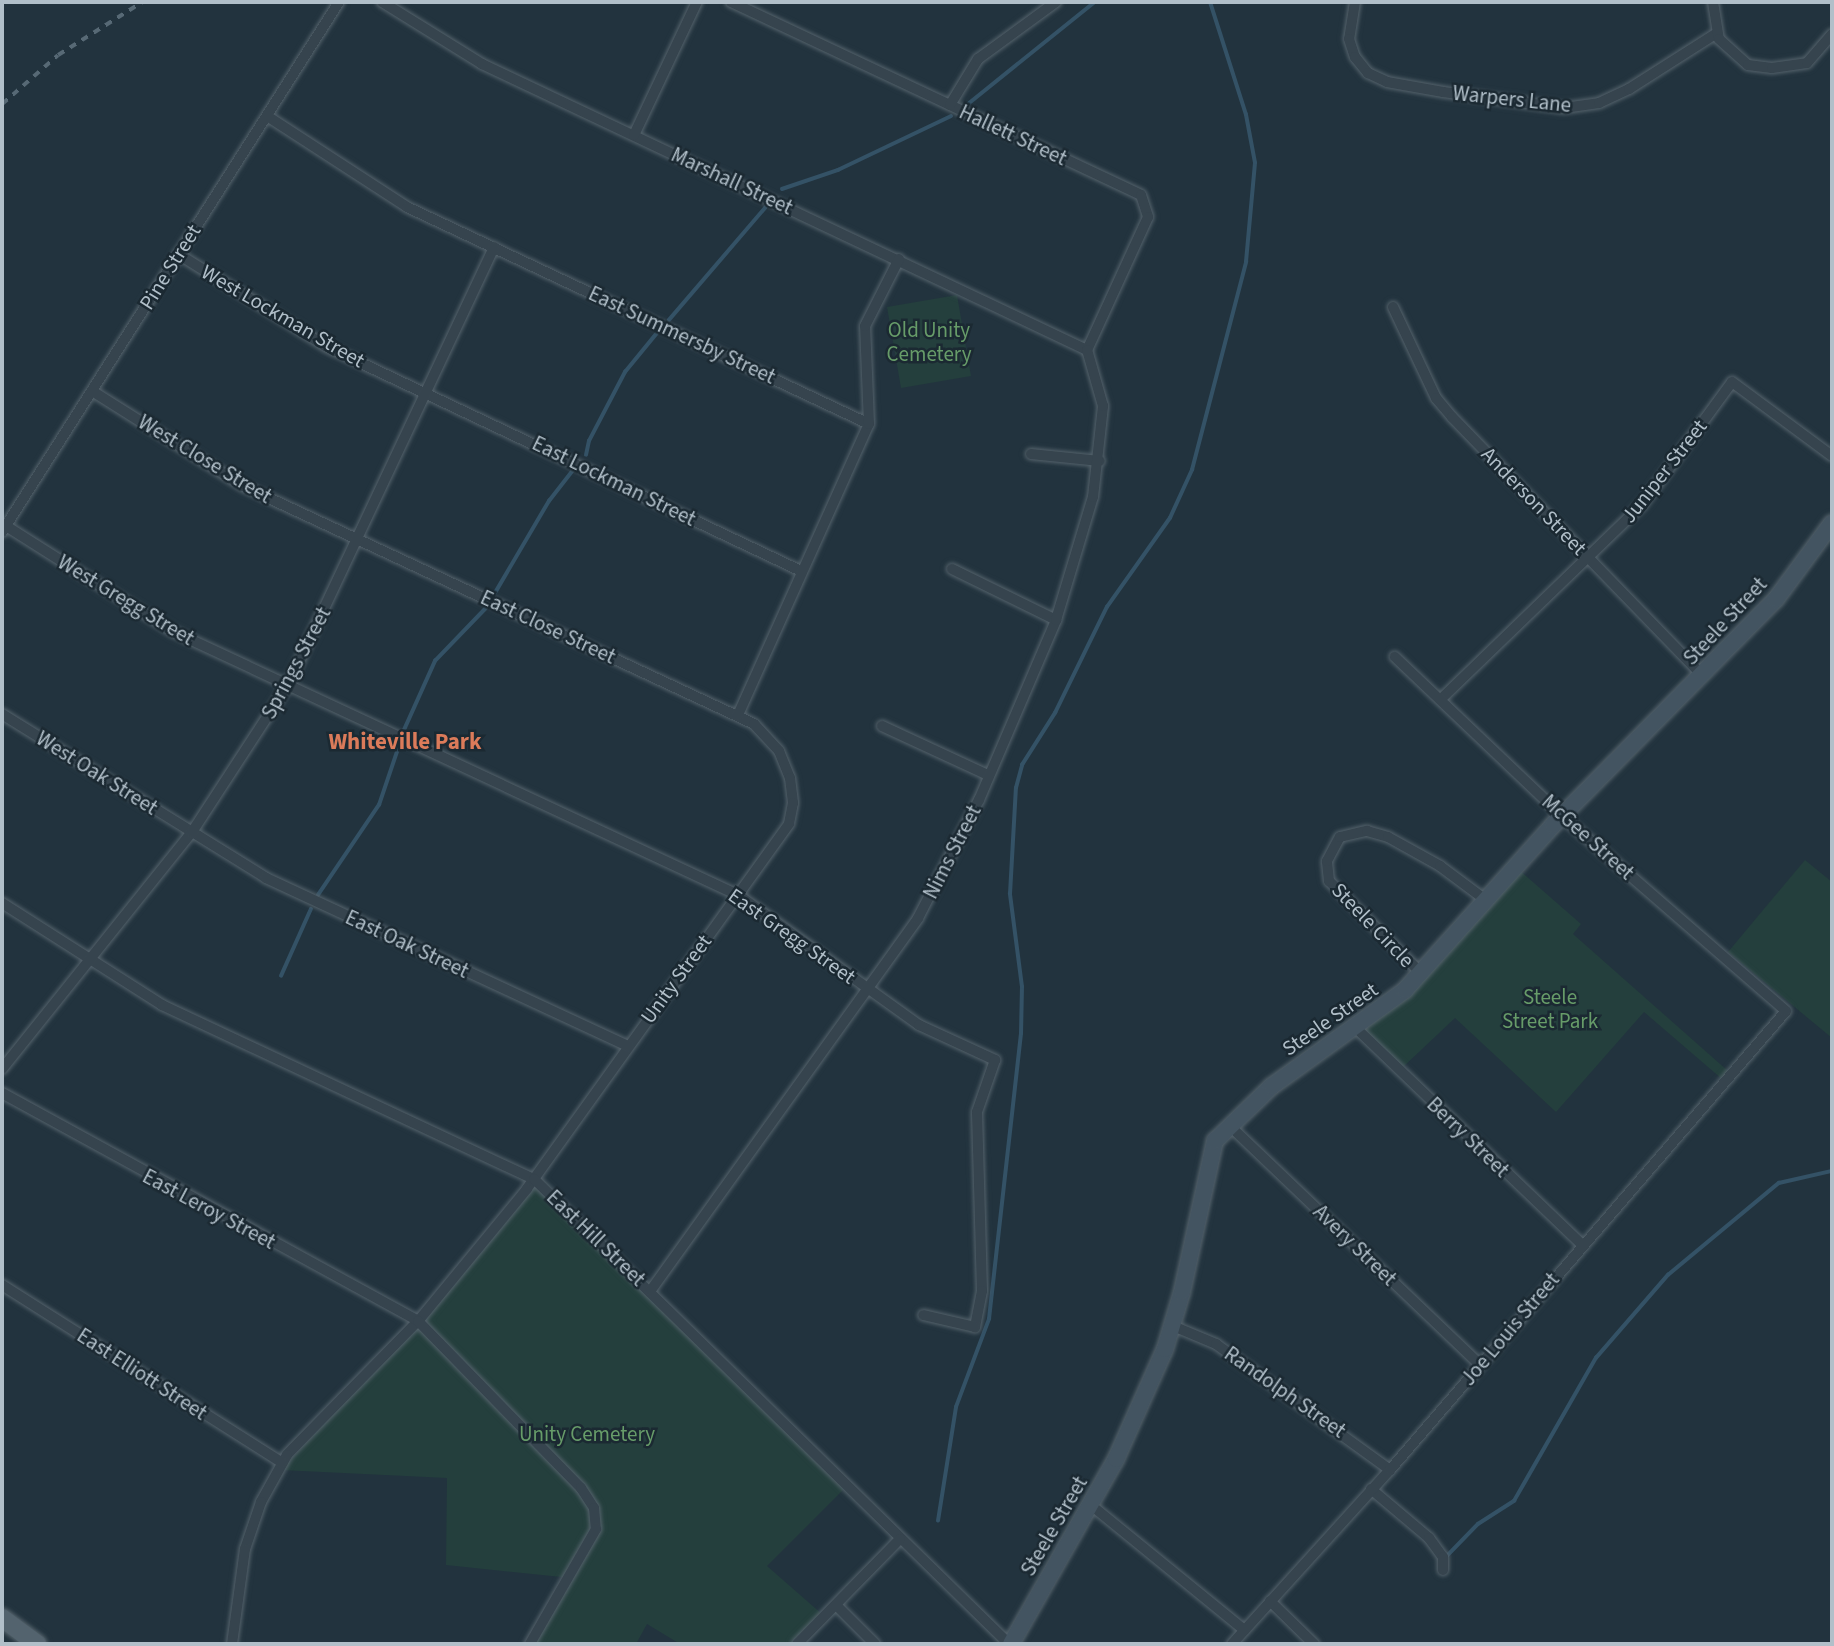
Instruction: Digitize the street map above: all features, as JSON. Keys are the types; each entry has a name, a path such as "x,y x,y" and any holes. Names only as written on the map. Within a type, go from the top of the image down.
{"main road":[{"path":"2,1618 37,1644"}],"street":[{"name":"Pine Street","path":"4,529 339,2"},
{"name":"Marshall Street","path":"382,2 482,64 899,258 1087,350"},
{"path":"634,135 697,2"},
{"name":"Hallett Street","path":"731,2 1146,200 1148,217 1087,350"},
{"path":"950,105 978,59 1056,2"},
{"name":"Warpers Lane","path":"1355,2 1349,39 1355,57 1368,73 1387,82 1564,108 1599,103 1629,89 1717,33"},
{"path":"1713,2 1717,33 1734,55 1748,65 1772,68 1807,63 1832,34"},
{"name":"East Summersby Street","path":"267,116 407,207 869,424"},
{"name":"Springs Street","path":"2,1069 192,832 288,685 359,540 494,247"},
{"name":"West Lockman Street","path":"178,254 325,346 426,393"},
{"path":"738,715 869,424 864,326 899,258"},
{"name":"Anderson Street","path":"1393,307 1436,398 1703,676"},
{"name":"Nims Street","path":"651,1290 918,918 988,775 1056,620 1100,461 1103,406 1087,350"},
{"name":"Juniper Street","path":"1441,699 1642,505 1732,382 1832,456"},
{"name":"West Close Street","path":"92,391 243,486 359,540"},
{"name":"East Lockman Street","path":"426,393 801,571"},
{"path":"1031,454 1100,461"},
{"name":"Steele Street","path":"1010,1644 1091,1505 1143,1401 1173,1326 1205,1174 1215,1140 1272,1086 1356,1028 1421,974 1562,816 1776,599 1832,523"},
{"name":"West Gregg Street","path":"4,529 172,631 288,685"},
{"name":"East Close Street","path":"359,540 738,715"},
{"path":"952,569 1056,620"},
{"name":"McGee Street","path":"1395,657 1562,816 1786,1012"},
{"name":"East Gregg Street","path":"288,685 738,895 919,1025 995,1060 977,1112 982,1291 975,1327 923,1315"},
{"name":"West Oak Street","path":"2,714 192,832"},
{"name":"Unity Street","path":"232,1644 245,1549 261,1502 282,1463 308,1429 418,1321 534,1179 789,824 793,803 790,778 779,751 754,724 738,715"},
{"path":"882,726 988,775"},
{"name":"Steele Circle","path":"1421,974 1329,881 1327,862 1340,837 1367,831 1388,837 1440,866 1487,901"},
{"name":"East Oak Street","path":"192,832 266,878 628,1046"},
{"name":"East Hill Street","path":"2,903 162,1005 534,1179 651,1290 900,1539 1010,1644"},
{"name":"Joe Louis Street","path":"1232,1644 1390,1470 1581,1244 1786,1012"},
{"name":"Berry Street","path":"1356,1028 1581,1244"},
{"name":"East Leroy Street","path":"2,1093 418,1321 581,1488 594,1508 592,1541 530,1644"},
{"name":"Avery Street","path":"1229,1125 1480,1365"},
{"name":"East Elliott Street","path":"2,1285 282,1463"},
{"name":"Randolph Street","path":"1173,1326 1216,1344 1390,1470"},
{"path":"1371,1489 1429,1538 1443,1557 1444,1570"},
{"path":"1091,1505 1244,1630"},
{"path":"797,1644 900,1539"},
{"path":"1269,1601 1314,1644"},
{"path":"835,1605 876,1644"}],"green space":[{"name":"Old Unity Cemetery","path":"957,295 971,376 901,388 887,307"},
{"path":"1805,860 1832,882 1832,1038 1728,952"},
{"name":"Steele Street Park","path":"1519,870 1581,924 1573,934 1728,1071 1722,1079 1644,1012 1556,1112 1455,1018 1402,1068 1364,1029"},
{"name":"Unity Cemetery","path":"534,1182 846,1487 767,1566 823,1615 795,1644 680,1644 647,1624 636,1644 532,1644 571,1578 446,1565 447,1478 281,1470 374,1370"}],"waterway":[{"path":"968,104 1095,2"},
{"path":"938,1521 956,1407 989,1319 1021,1034 1022,987 1010,894 1016,788 1022,765 1055,713 1107,607 1170,518 1192,470 1246,262 1255,163 1246,115 1210,2"},
{"path":"782,189 838,170 951,116"},
{"path":"669,320 765,208"},
{"path":"586,455 589,441 625,372 657,333"},
{"path":"495,593 549,501 573,470"},
{"path":"404,730 435,661 486,608"},
{"path":"318,895 379,805 399,746"},
{"path":"281,976 311,909"},
{"path":"1445,1558 1478,1524 1514,1501 1596,1358 1668,1275 1779,1183 1832,1171"}],"railway":[{"path":"2,104 58,55 142,2"}],"district":[{"name":"Whiteville Park","path":"405,742"}]}
